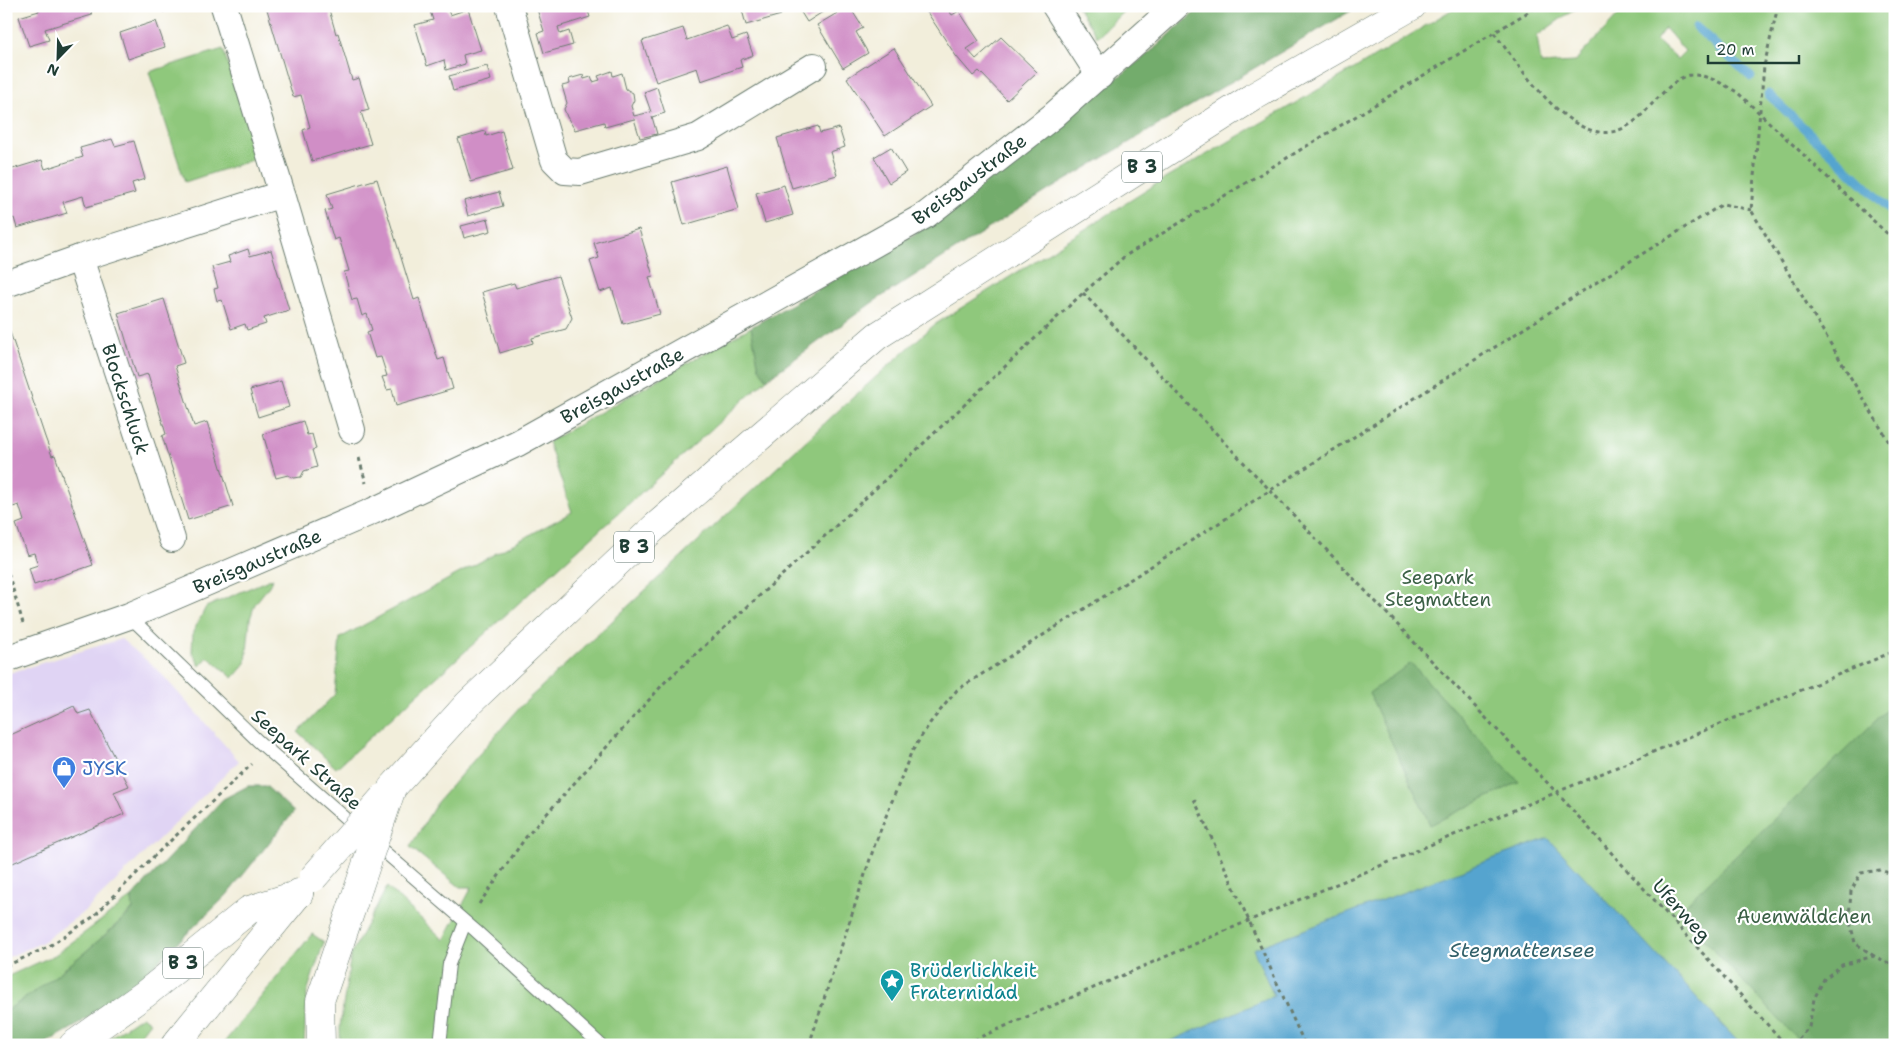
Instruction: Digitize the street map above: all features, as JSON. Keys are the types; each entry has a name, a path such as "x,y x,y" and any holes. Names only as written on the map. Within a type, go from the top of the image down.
{"main road":[{"name":"B 3","path":"175,1045 306,886 468,704 656,526 877,336 1253,97 1412,6"},
{"name":"B 3","path":"321,1045 320,1001 398,781"},
{"name":"B 3","path":"73,1045 145,994 249,910 306,886"}],"street":[{"path":"224,6 352,430"},
{"path":"509,6 554,160 565,171 580,172 698,137 814,66"},
{"path":"1055,6 1100,76"},
{"name":"Breisgaustraße","path":"6,658 129,616 373,511 518,443 926,215 1053,116 1100,76 1176,6"},
{"path":"6,284 80,258 282,194"},
{"name":"Blockschluck","path":"80,258 172,539"}],"lane":[{"name":"Seepark Straße","path":"129,616 267,750 601,1045"},
{"path":"440,1045 449,964 465,923"}],"path":[{"path":"465,923 526,836 665,682 838,524 1083,293 1125,256 1538,6"},
{"path":"1778,6 1764,66 1751,210 1895,452"},
{"path":"1494,33 1550,104 1582,127 1598,133 1619,131 1637,120 1673,84 1690,74 1709,78 1737,92 1895,241"},
{"path":"809,1045 875,844 911,752 930,723 956,690 1608,275 1723,204 1751,210"},
{"name":"Uferweg","path":"1083,293 1557,793 1786,1045"},
{"path":"352,430 373,511"},
{"path":"6,566 25,631"},
{"path":"968,1045 978,1038 1248,921 1895,651"},
{"path":"6,966 48,948 93,916 267,750"},
{"path":"1194,799 1305,1045"},
{"path":"1895,875 1880,870 1861,873 1850,892 1849,918 1855,943 1874,956 1895,966"},
{"path":"1794,1045 1809,1027 1814,999 1824,979 1842,966 1874,956"}],"shaded area":[{"path":"121,639 157,669 239,761 85,911 41,943 6,958 6,674"}],"green space":[{"path":"1077,6 1129,6 1097,37"},
{"path":"1202,6 1359,6 1049,190 873,302 767,379 759,368 751,327 934,223 1149,53"},
{"name":"Seepark Stegmatten","path":"1458,6 1582,6 1537,36 1541,64 1574,62 1627,6 1895,6 1895,1045 340,1045 340,1026 351,954 387,887 444,940 472,887 460,887 410,847 438,801 523,704 840,409 934,325 1161,181","holes":["1665,28 1685,51 1677,59 1656,40"]},
{"path":"223,49 258,158 185,182 149,72"},
{"path":"751,327 759,368 767,379 336,768 298,732 335,694 340,638 572,512 548,442"},
{"path":"273,578 255,604 250,619 246,663 233,678 208,657 200,666 192,652 193,632 206,607"},
{"path":"1411,663 1519,782 1430,825 1369,693"},
{"name":"Auenwäldchen","path":"1895,702 1895,1045 1803,1045 1678,912"},
{"path":"248,786 266,786 294,812 226,896 139,980 76,1026 42,1045 6,1045 6,1011 72,963 133,910 132,897 223,799"},
{"path":"132,897 133,909 118,923 56,976 6,1011 6,977 55,955"},
{"path":"312,934 324,942 307,992 304,1045 222,1045"},
{"path":"142,1016 150,1022 132,1045 99,1045"}],"water":[{"name":"Stegmattensee","path":"1548,838 1741,1045 1161,1045 1274,996 1253,949"}],"building":[{"path":"38,6 90,6 92,15 45,29 49,40 29,46 19,17 39,11"},
{"path":"162,6 179,6 179,7 163,12"},
{"path":"266,6 328,6 352,80 359,78 369,110 361,112 371,144 312,161 303,130 310,127 301,95 293,97"},
{"path":"446,6 450,15 468,9 481,50 463,55 465,64 446,70 444,60 427,66 415,25 433,20 430,11"},
{"path":"536,6 594,6 595,9 588,11 590,17 558,27 560,34 569,31 573,45 544,53 538,33 544,31"},
{"path":"741,6 776,6 781,15 746,25"},
{"path":"797,6 832,6 807,22"},
{"path":"849,6 863,28 856,32 868,53 843,68 817,25"},
{"path":"923,6 946,6 952,15 959,11 979,41 967,49 976,59 1001,37 1037,72 1007,100 979,71 973,76 956,56"},
{"path":"156,21 165,47 128,59 120,33"},
{"path":"727,26 732,40 746,35 753,55 740,60 742,67 701,81 697,68 656,82 642,41 683,28 687,40"},
{"path":"894,48 931,106 885,136 847,78"},
{"path":"487,66 491,80 453,91 449,76"},
{"path":"612,71 613,76 622,73 626,89 633,93 634,100 631,106 634,116 651,112 644,92 657,87 665,113 652,117 657,134 640,138 634,119 605,127 604,122 575,130 564,109 567,103 562,86 570,84 569,79 583,75 584,79 591,77 593,82 600,80 598,76"},
{"path":"818,126 820,133 839,128 845,147 830,152 837,175 792,188 777,138"},
{"path":"485,131 486,136 502,131 513,170 471,182 458,139"},
{"path":"112,139 115,146 134,141 145,179 132,183 135,193 86,207 83,196 63,202 67,213 17,228 14,218 6,221 6,181 9,180 6,171 42,160 45,169 83,157 80,148"},
{"path":"891,147 906,172 889,183 874,157"},
{"path":"727,166 739,209 684,225 672,182"},
{"path":"377,179 414,300 419,298 438,360 444,358 453,389 396,406 392,389 387,390 382,377 387,376 381,357 375,358 367,332 372,330 367,314 362,316 357,299 352,300 344,272 349,271 339,238 334,240 325,211 332,209 327,194"},
{"path":"784,185 793,215 765,223 756,193"},
{"path":"499,192 503,206 468,216 464,201"},
{"path":"488,219 491,231 464,238 461,226"},
{"path":"639,229 653,276 649,277 660,314 623,324 612,288 600,292 590,261 599,258 594,243"},
{"path":"248,249 250,256 271,250 289,310 264,318 266,324 247,330 245,324 231,329 222,300 217,301 214,289 218,288 212,267 230,262 228,256"},
{"path":"558,276 572,318 566,329 532,338 533,343 500,353 482,292 514,283 516,288"},
{"path":"164,299 184,363 175,366 194,426 207,422 233,506 188,520 162,436 166,434 148,374 137,377 118,313"},
{"path":"7,323 45,437 52,456 55,455 93,565 34,585 29,568 38,565 34,553 27,555 16,524 24,521 19,505 13,507 6,488 6,480 10,479 6,471"},
{"path":"281,381 289,407 258,417 250,390"},
{"path":"303,421 307,435 312,434 316,449 312,450 317,467 304,471 301,477 294,478 288,475 276,478 263,434"},
{"name":"JYSK","path":"74,706 78,714 90,710 129,786 114,792 124,814 6,866 6,737"}],"waterway":[{"path":"1696,27 1751,77"},
{"path":"1768,94 1895,214"}],"place":[{"name":"JYSK","path":"64,789"},
{"name":"Brüderlichkeit Fraternidad","path":"892,1002"}]}
